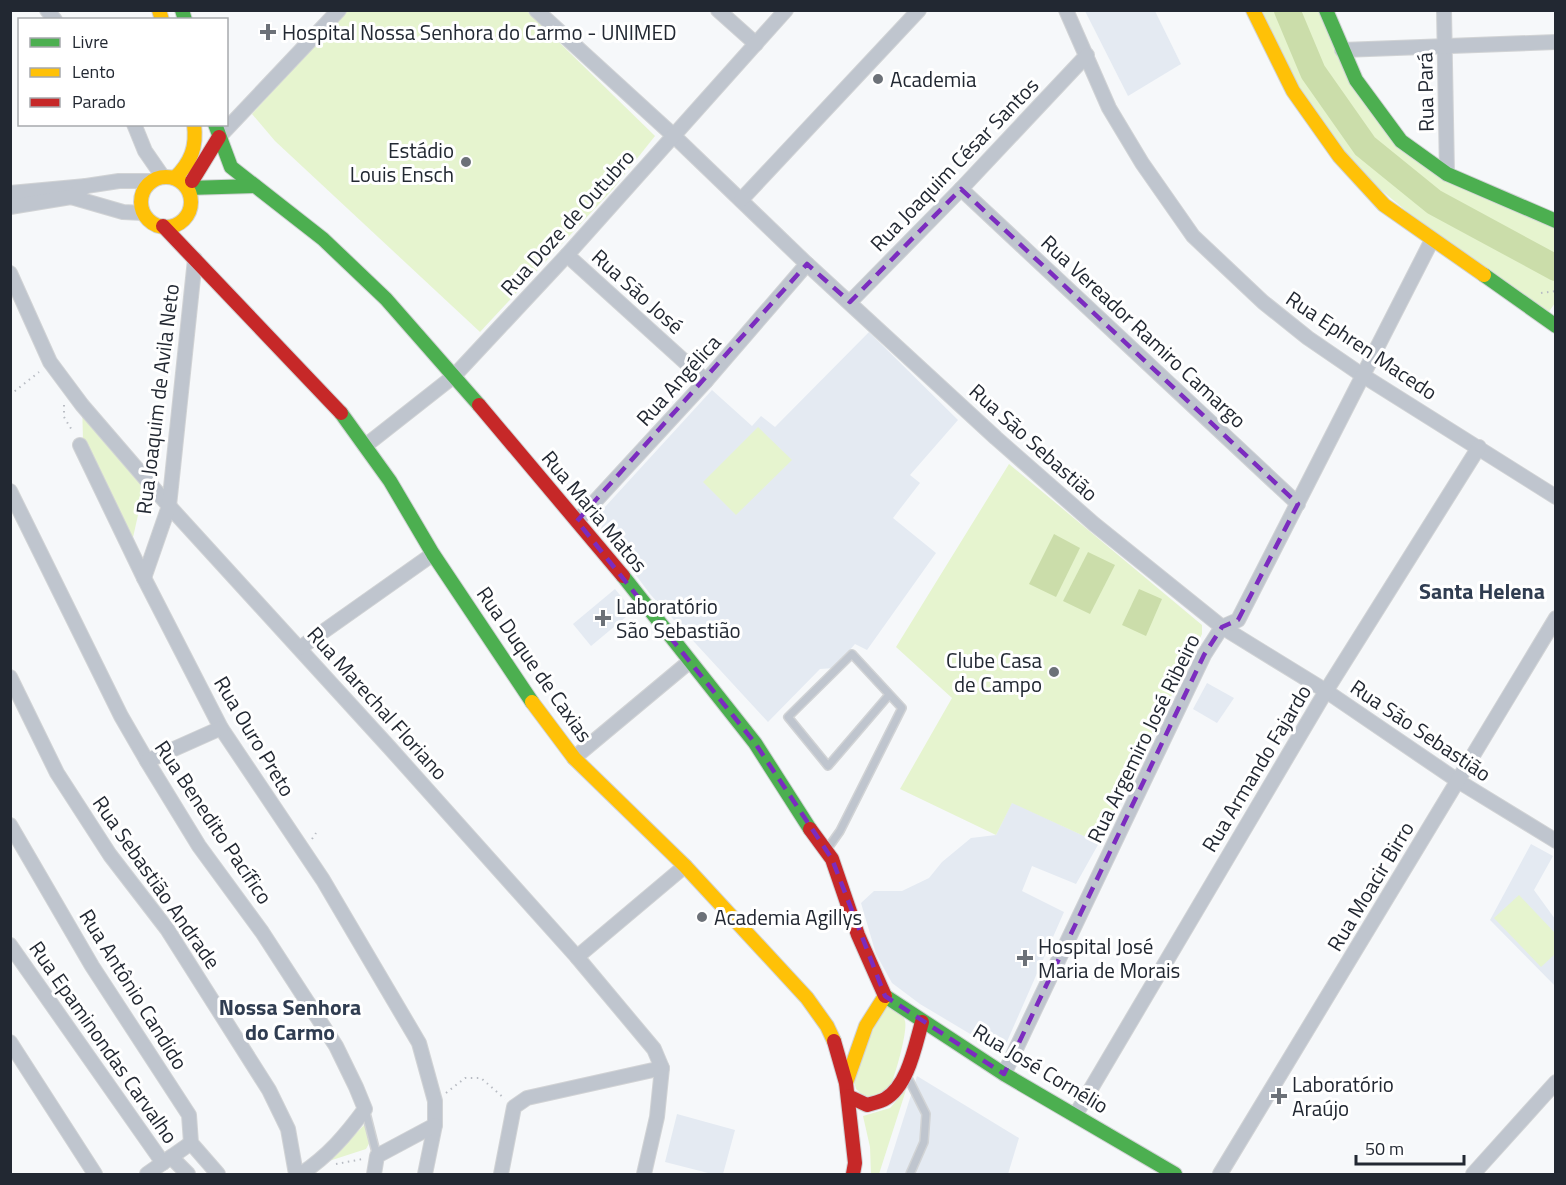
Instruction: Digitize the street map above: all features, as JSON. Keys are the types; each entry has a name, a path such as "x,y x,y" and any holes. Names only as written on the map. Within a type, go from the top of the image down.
{"main road":[{"path":"1253,10 1293,91 1339,156 1384,205 1555,324"},
{"path":"1326,10 1356,80 1401,141 1447,174 1556,221"},
{"path":"163,178 184,183 188,188 192,204 190,212 179,224 171,227 150,221 143,213 140,204 141,196 144,189 163,178 189,166 194,152 194,126"},
{"name":"Rua Maria Matos","path":"217,131 231,167 323,239 386,299 454,376 619,571 755,743 808,827 827,850 858,935 885,996"},
{"path":"188,188 217,131"},
{"path":"188,188 255,186"},
{"name":"Rua Duque de Caxias","path":"163,226 342,414 390,481 433,554 546,723 574,758 685,866 807,998 827,1026 836,1045 847,1090 855,1163 853,1174"},
{"path":"885,996 877,1006 854,1058 847,1090 867,1104 885,1099 897,1089 906,1072 922,1022"},
{"name":"Rua José Cornélio","path":"885,996 1004,1074 1076,1114 1175,1174"}],"street":[{"path":"228,120 339,10"},
{"name":"Rua São Sebastião","path":"537,10 674,136 807,264 996,438 1094,524 1222,627 1326,692 1458,781 1556,841"},
{"path":"718,10 756,44"},
{"name":"Rua Doze de Outubro","path":"365,446 454,376 567,255 786,10"},
{"path":"741,200 919,10"},
{"name":"Rua Ephren Macedo","path":"1066,10 1109,108 1142,163 1193,236 1263,302 1308,338 1362,375 1556,497"},
{"name":"Rua Pará","path":"1444,10 1447,174"},
{"path":"1342,50 1556,42"},
{"name":"Rua Joaquim César Santos","path":"850,302 961,189 1087,55"},
{"path":"10,193 163,178 146,151 135,126"},
{"path":"10,207 71,196 86,186"},
{"name":"Rua Vereador Ramiro Camargo","path":"961,189 1298,504"},
{"path":"71,196 123,212 143,213"},
{"name":"Rua Argemiro José Ribeiro","path":"1004,1074 1199,666 1222,627 1238,620 1432,240"},
{"name":"Rua São José","path":"567,255 706,381"},
{"name":"Rua Joaquim de Avila Neto","path":"144,579 169,506 195,259"},
{"name":"Rua Angélica","path":"577,521 706,381 807,264"},
{"name":"Rua Marechal Floriano","path":"10,273 50,362 65,383 169,506 300,648 577,957 654,1049 662,1068"},
{"name":"Rua Ouro Preto","path":"80,445 144,579 221,728 322,880 419,1043 435,1101 435,1125 425,1174"},
{"name":"Rua Armando Fajardo","path":"1076,1114 1326,692 1479,447"},
{"name":"Rua Benedito Pacífico","path":"10,491 121,716 200,846 262,932 336,1046 365,1109"},
{"path":"300,648 433,554"},
{"name":"Rua Moacir Birro","path":"1220,1174 1556,618"},
{"path":"574,758 689,662"},
{"name":"Rua Sebastião Andrade","path":"10,676 57,773 110,855 167,929 269,1090 288,1129 296,1174"},
{"path":"147,761 221,728"},
{"name":"Rua Antônio Candido","path":"10,825 92,966 189,1115 191,1143"},
{"path":"577,957 685,866"},
{"name":"Rua Epaminondas Carvalho","path":"10,945 167,1160 188,1174"},
{"path":"10,1042 95,1174"},
{"path":"501,1174 514,1107 527,1098 662,1068 657,1117 644,1174"},
{"path":"1473,1174 1556,1082"},
{"path":"301,1174 318,1163 343,1139 365,1109"},
{"path":"377,1156 435,1125"},
{"path":"147,1174 191,1143 218,1174"},
{"name":"Rua Benedito Pacífico","path":"374,1174 377,1156"}],"lane":[{"path":"827,850 840,831 902,708 890,694 852,654 788,717 828,766 890,694"},
{"path":"906,1072 926,1114 924,1142 910,1174"},
{"name":"Rua Benedito Pacífico","path":"365,1109 377,1156"}],"path":[{"path":"1548,299 1541,292 1556,291"},
{"path":"10,395 50,362"},
{"path":"65,383 64,417 80,445"},
{"path":"435,1101 465,1078 481,1078 514,1107"},
{"path":"318,1163 339,1164 377,1156"}],"highlighted area":[{"path":"961,189 1298,504 1238,620 1222,627 1204,655 1004,1074 885,996 832,859 755,743 577,521 807,264 850,302"}],"shaded area":[{"name":"Estádio Louis Ensch","path":"344,11 527,11 655,136 612,190 480,332 275,141 252,114"},
{"path":"1085,11 1155,11 1181,64 1128,96"},
{"path":"1255,11 1321,11 1401,144 1555,224 1555,303 1546,316 1474,267 1340,156"},
{"path":"869,332 958,420 910,475 920,483 893,518 936,553 867,650 855,644 834,668 820,669 768,722 650,594 594,519 712,390 752,426 761,416 775,427"},
{"path":"82,402 146,479 132,542 83,440"},
{"path":"758,427 792,460 736,515 703,482"},
{"name":"Clube Casa de Campo","path":"1009,464 1202,625 1202,634 1099,843 1012,803 996,835 900,789 952,698 896,647"},
{"path":"1054,534 1080,548 1056,597 1029,584"},
{"path":"1088,552 1115,565 1090,614 1063,601"},
{"name":"Laboratório São Sebastião","path":"615,589 633,611 591,646 573,624"},
{"path":"1139,589 1162,599 1146,636 1122,625"},
{"path":"1207,683 1234,698 1217,723 1193,709"},
{"path":"1012,802 1099,843 1076,884 1032,866 1022,891 1064,912 1002,1053 920,1004 892,983 876,954 861,903 874,891 902,891 929,878 942,862 971,838 996,835"},
{"path":"1531,844 1553,856 1534,890 1555,919 1555,986 1490,920"},
{"path":"1519,895 1555,933 1555,954 1541,967 1494,918"},
{"path":"888,1006 904,1018 903,1045 889,1090 869,1101 856,1089 853,1078 882,1009"},
{"path":"917,1076 1019,1138 1008,1174 886,1174"},
{"path":"906,1090 879,1174 871,1174 870,1147 863,1116 890,1108"},
{"path":"677,1114 735,1130 723,1174 712,1174 665,1162"},
{"path":"366,1123 371,1140 366,1149 329,1161"}],"waterway":[{"path":"1287,10 1313,72 1365,146 1434,202 1556,268"}],"traffic: fast":[{"path":"182,10 184,18"},
{"path":"1326,10 1356,80 1401,141 1447,174 1556,221"},
{"path":"216,126 231,167 323,239 386,299 479,405"},
{"path":"188,188 255,186"},
{"path":"1484,275 1556,326"},
{"path":"341,413 390,481 433,554 532,702"},
{"path":"623,576 755,743 810,829"},
{"path":"885,996 1004,1074 1175,1174"}],"traffic: slow":[{"path":"159,10 161,18"},
{"path":"1253,10 1293,91 1339,156 1384,205 1484,275"},
{"path":"175,178 192,154 195,140 194,126"},
{"path":"161,177 171,177 184,184 191,197 191,202 191,207 184,220 171,227 161,227 152,223 145,216 141,207 141,197 145,188 152,181 161,177"},
{"path":"532,702 574,758 685,866 807,998 827,1026 834,1041"},
{"path":"846,1083 866,1026 885,996"}],"traffic: jam":[{"path":"192,181 219,137"},
{"path":"163,226 341,413"},
{"path":"479,405 623,576"},
{"path":"810,829 832,859 858,935 885,996"},
{"path":"848,1096 867,1105 883,1100 893,1093 900,1085 910,1065 922,1022"},
{"path":"834,1041 846,1083 855,1163 853,1174"}],"place":[{"name":"Hospital Nossa Senhora do Carmo - UNIMED","path":"268,32"},
{"name":"Academia","path":"878,79"},
{"name":"Estádio Louis Ensch","path":"466,162"},
{"name":"Laboratório São Sebastião","path":"603,618"},
{"name":"Clube Casa de Campo","path":"1054,672"},
{"name":"Academia Agillys","path":"702,917"},
{"name":"Hospital José Maria de Morais","path":"1025,958"},
{"name":"Laboratório Araújo","path":"1279,1096"}],"district":[{"name":"Santa Helena","path":"1482,591"},
{"name":"Nossa Senhora do Carmo","path":"290,1020"}]}
